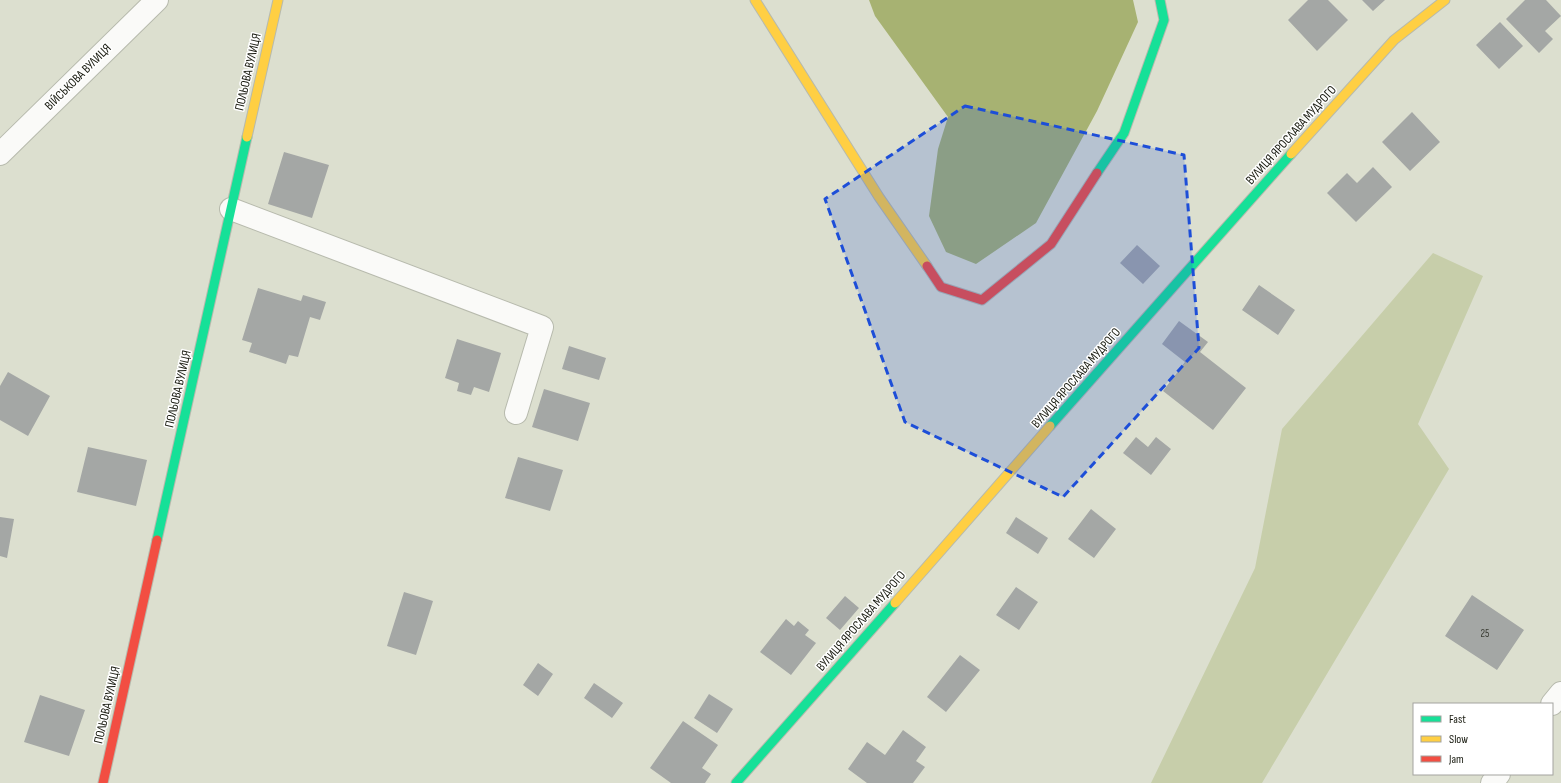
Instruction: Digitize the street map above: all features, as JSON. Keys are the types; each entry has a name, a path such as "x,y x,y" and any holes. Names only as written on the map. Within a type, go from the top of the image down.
{"street":[{"name":"ВІЙСЬКОВА ВУЛИЦЯ","path":"0,154 157,0"},
{"name":"ПОЛЬОВА ВУЛИЦЯ","path":"103,783 278,0"},
{"path":"755,0 879,197 940,286 982,300 1051,244 1124,133 1164,20 1160,0"},
{"name":"ВУЛИЦЯ ЯРОСЛАВА МУДРОГО","path":"736,783 1394,40 1445,0"},
{"path":"231,209 542,327 516,413"},
{"path":"1553,703 1561,693"},
{"path":"1492,783 1498,775"}],"highlighted area":[{"path":"965,106 1184,155 1199,348 1063,497 905,422 825,199"}],"shaded area":[{"path":"869,0 1133,0 1138,22 1097,111 1036,223 976,264 946,252 929,216 938,149 948,117 875,16"},
{"path":"1433,253 1483,276 1418,424 1449,469 1262,783 1151,783 1255,568 1282,429"}],"building":[{"path":"1308,0 1328,0 1348,20 1317,51 1288,20"},
{"path":"1362,0 1385,0 1373,11"},
{"path":"1525,0 1546,0 1561,16 1545,31 1553,39 1539,53 1506,19"},
{"path":"1500,22 1523,46 1499,69 1476,45"},
{"path":"1412,112 1440,142 1410,171 1382,142"},
{"path":"284,152 329,165 312,218 268,204"},
{"path":"1373,167 1392,187 1356,222 1327,193 1347,173 1357,183"},
{"path":"1137,245 1160,266 1143,284 1120,263"},
{"path":"1259,285 1295,310 1278,335 1242,310"},
{"path":"258,288 301,301 303,295 326,302 320,320 310,317 298,357 289,355 286,364 249,352 252,343 242,340"},
{"path":"1179,321 1208,342 1200,352 1246,388 1213,430 1163,391 1185,362 1162,344"},
{"path":"457,339 501,353 489,392 474,387 471,395 457,391 459,383 445,378"},
{"path":"569,346 606,358 599,380 562,369"},
{"path":"8,372 50,396 28,436 0,420 0,386"},
{"path":"544,389 590,403 578,441 532,427"},
{"path":"1136,437 1148,447 1156,437 1171,449 1151,475 1123,453"},
{"path":"88,447 147,460 136,506 77,492"},
{"path":"518,457 563,470 550,511 505,498"},
{"path":"1091,509 1116,529 1094,558 1068,539"},
{"path":"0,517 14,519 7,558 0,556"},
{"path":"1016,517 1048,538 1038,554 1006,533"},
{"path":"1016,587 1038,602 1019,630 996,615"},
{"path":"404,592 433,601 416,655 387,646"},
{"path":"1472,595 1524,630 1497,670 1445,636"},
{"path":"845,596 859,608 840,630 826,618"},
{"path":"786,619 794,626 798,621 809,630 805,635 816,643 791,675 760,652"},
{"path":"960,655 980,670 946,712 927,697"},
{"path":"538,663 553,674 538,696 523,685"},
{"path":"594,683 623,703 612,718 584,698"},
{"path":"709,694 733,709 717,733 694,718"},
{"path":"40,695 85,710 69,756 24,742"},
{"path":"683,721 718,745 702,768 711,774 705,783 671,783 650,768"},
{"path":"903,730 926,747 916,761 925,767 913,783 867,783 848,769 867,742 885,755"}],"traffic: fast":[{"path":"1097,173 1124,133 1164,20 1160,0"},
{"path":"157,540 247,137"},
{"path":"1050,426 1291,154"},
{"path":"736,783 895,603"}],"traffic: slow":[{"path":"247,137 278,0"},
{"path":"755,0 879,197 927,266"},
{"path":"1291,154 1394,40 1445,0"},
{"path":"895,603 1050,426"}],"traffic: jam":[{"path":"927,266 941,287 982,300 1051,244 1097,173"},
{"path":"103,783 157,540"}]}
